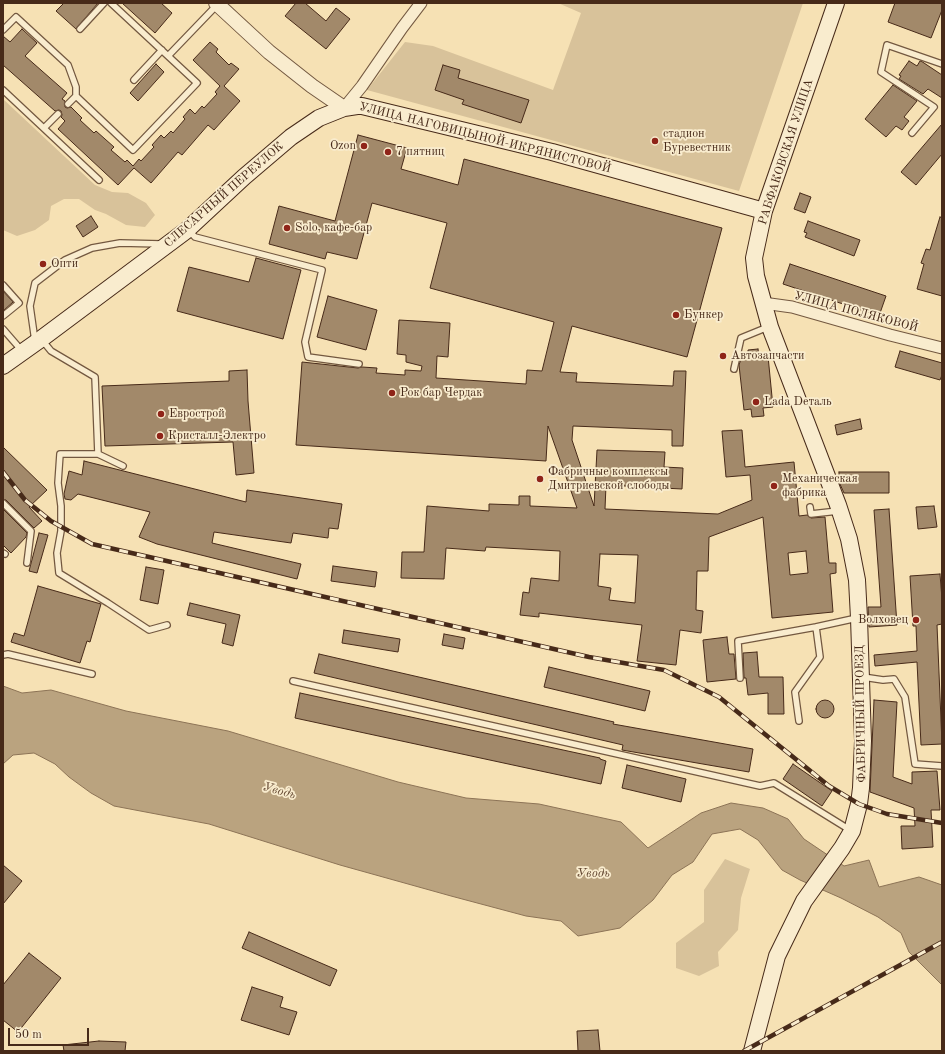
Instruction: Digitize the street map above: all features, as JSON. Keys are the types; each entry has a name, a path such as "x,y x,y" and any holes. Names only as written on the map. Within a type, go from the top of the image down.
{"main road":[{"name":"РАБФАКОВСКАЯ УЛИЦА","path":"763,303 756,276 754,258 764,211 836,3"},
{"name":"УЛИЦА НАГОВИЦЫНОЙ-ИКРЯНИСТОВОЙ","path":"344,108 362,106 552,152 764,211"},
{"name":"СЛЕСАРНЫЙ ПЕРЕУЛОК","path":"3,366 188,230 244,177 291,137 319,118 344,108"},
{"name":"ФАБРИЧНЫЙ ПРОЕЗД","path":"752,1051 777,956 804,901 842,848 852,831 859,804 861,788 863,741 856,573 849,538 840,510 770,327 763,303"}],"street":[{"name":"СЛЕСАРНЫЙ ПЕРЕУЛОК","path":"344,108 362,86 421,3"},
{"name":"УЛИЦА НАГОВИЦЫНОЙ-ИКРЯНИСТОВОЙ","path":"217,4 270,52 312,86 344,108"},
{"name":"УЛИЦА ПОЛЯКОВОЙ","path":"763,303 792,308 942,348"}],"lane":[{"path":"80,29 104,3"},
{"path":"76,96 133,150 197,83 111,3"},
{"path":"168,56 217,4"},
{"path":"3,30 16,16 68,65 76,87 76,96 68,104"},
{"path":"912,133 934,107 881,72 888,45 942,64"},
{"path":"134,80 162,50"},
{"path":"3,90 100,180"},
{"path":"44,128 58,114"},
{"path":"188,230 195,237 322,270 304,342 308,357 359,364"},
{"path":"33,345 30,306 35,282 65,260 92,248 120,243 169,244"},
{"path":"3,285 19,303 3,316"},
{"path":"734,369 741,338 770,327"},
{"path":"3,330 33,345 51,351 95,377 98,454"},
{"path":"123,466 98,454 60,454 58,482 61,506 61,532 57,553 59,573 108,602 148,630 167,624"},
{"path":"3,503 31,532 26,563"},
{"path":"810,508 811,514 840,510"},
{"path":"740,678 738,641 859,618"},
{"path":"798,721 794,692 820,658 816,627"},
{"path":"3,655 8,654 92,674"},
{"path":"861,677 883,680 894,679 905,697 915,764 942,766"},
{"path":"293,681 760,786 774,782 852,831"}],"shaded area":[{"name":"стадион Буревестник","path":"558,3 803,3 739,191 367,90 405,42 433,46 553,90 581,13"},
{"path":"3,99 95,185 112,192 128,193 146,203 155,215 145,227 126,225 95,210 79,199 64,199 51,206 49,220 35,230 17,236 3,230"},
{"path":"725,859 750,869 741,898 738,930 718,952 719,966 699,976 676,968 676,943 704,922 704,890"}],"water":[{"name":"Уводь","path":"3,686 22,693 51,690 126,711 228,731 398,782 466,798 539,804 621,822 648,848 701,813 731,803 763,808 788,819 804,839 844,866 869,860 879,887 919,877 942,885 942,985 909,952 901,933 878,917 782,870 758,840 740,829 712,834 693,862 672,875 653,900 620,928 578,936 561,921 526,916 451,896 340,865 209,824 114,806 91,793 69,777 55,764 34,753 13,755 3,764"}],"building":[{"path":"64,3 98,3 76,29 56,11"},
{"path":"122,3 161,3 172,13 155,33"},
{"path":"296,3 305,3 326,21 336,8 350,19 326,49 285,16"},
{"path":"895,3 942,3 942,10 931,38 888,22"},
{"path":"22,29 37,43 25,56 67,93 62,99 65,101 65,107 71,107 82,118 80,120 94,133 96,131 114,147 111,150 125,162 127,160 133,166 139,159 141,161 154,147 152,145 161,135 164,138 171,131 173,133 185,119 183,117 190,109 195,114 202,106 204,108 217,94 215,92 220,86 193,60 210,42 218,49 216,52 229,65 231,63 239,69 224,86 240,101 214,130 208,125 182,155 178,152 151,183 134,168 118,185 58,129 65,121 61,117 61,111 55,111 3,65 3,36 10,42"},
{"path":"909,61 917,66 921,61 942,75 942,98 928,89 923,94 899,79 901,76 899,75"},
{"path":"156,64 164,72 138,101 130,93"},
{"path":"443,65 460,70 458,78 529,100 521,123 462,104 464,100 435,90"},
{"path":"893,85 917,101 904,117 909,121 902,130 896,126 886,137 865,119"},
{"path":"942,124 942,154 916,185 901,172"},
{"path":"358,135 407,148 401,169 458,185 464,159 722,228 687,357 572,326 560,372 577,373 576,382 673,386 674,371 686,371 683,446 672,446 672,430 573,426 572,440 594,506 597,450 665,452 664,467 683,468 682,489 606,485 605,509 718,514 752,500 750,475 726,477 722,431 742,430 745,467 794,462 799,516 807,515 811,518 825,517 829,563 836,563 836,573 830,574 833,612 772,618 763,517 709,537 708,571 697,571 696,610 703,611 701,633 680,630 676,665 637,661 642,625 539,613 539,617 520,615 523,592 529,593 531,578 559,581 560,551 486,547 485,551 446,548 444,579 401,578 402,552 424,552 427,506 489,511 489,504 519,505 519,496 530,496 530,506 577,508 548,426 546,461 296,445 302,362 358,368 377,368 376,373 405,375 405,370 421,371 422,366 406,362 406,355 397,354 399,320 450,323 448,357 437,356 436,378 526,384 527,370 542,371 554,322 430,288 447,223 372,203 357,259 327,252 325,259 269,244 279,206 335,221","holes":["806,551 808,573 790,575 788,553","600,554 638,555 635,603 609,600 611,588 598,586"]},
{"path":"800,193 811,197 805,213 794,209"},
{"path":"91,216 98,227 83,237 76,226"},
{"path":"940,217 942,218 942,296 917,289 924,264 921,263 926,249 930,250"},
{"path":"808,221 860,240 854,256 805,237 807,233 804,232"},
{"path":"256,258 301,270 283,339 177,311 189,267 249,282"},
{"path":"790,264 886,296 879,316 783,284"},
{"path":"3,291 13,302 3,311"},
{"path":"328,296 377,310 366,350 317,337"},
{"path":"758,349 759,357 768,356 773,407 763,408 764,416 752,417 751,409 744,410 739,365 741,359 748,358 748,350"},
{"path":"900,351 942,363 942,375 940,380 895,367"},
{"name":"Еврострой","path":"247,370 254,473 236,475 233,442 105,446 102,386 229,381 229,371"},
{"path":"860,419 862,429 837,435 835,425"},
{"path":"3,447 47,490 29,507 42,521 34,528 6,500 3,499"},
{"path":"84,461 246,502 247,490 342,504 338,529 329,528 328,538 293,533 291,543 214,532 212,543 301,564 297,579 157,544 139,537 150,512 78,494 71,500 65,499 64,494 69,471 82,475"},
{"path":"839,472 889,472 889,493 844,493 839,482"},
{"path":"934,506 937,527 918,529 916,507"},
{"path":"3,509 27,533 26,537 11,553 3,545"},
{"path":"889,509 897,625 869,627 868,607 881,607 874,510"},
{"path":"39,533 48,535 37,573 29,571"},
{"path":"333,566 377,572 375,587 331,581"},
{"path":"146,567 164,570 158,604 140,600"},
{"path":"940,574 942,624 937,625 942,744 921,745 917,662 875,666 874,655 917,651 916,626 913,626 910,576"},
{"path":"38,586 101,604 90,642 87,641 80,663 11,642 14,633 24,636"},
{"path":"190,603 240,615 233,646 222,643 226,624 187,615"},
{"path":"344,630 400,639 398,652 342,643"},
{"path":"444,634 465,638 463,649 442,645"},
{"path":"727,637 729,654 734,654 736,679 707,682 703,640"},
{"path":"757,652 759,677 783,677 784,714 768,714 768,693 748,695 746,678 744,678 743,653"},
{"path":"319,654 614,722 613,724 753,749 749,772 622,750 623,745 314,673"},
{"path":"549,667 650,691 645,711 544,687"},
{"path":"300,693 600,758 606,761 601,784 295,718"},
{"path":"821,700 829,700 834,705 832,716 829,718 821,718 816,713 816,705"},
{"path":"874,700 897,702 893,777 912,784 912,772 937,771 940,810 931,810 933,847 902,849 901,826 915,826 914,808 870,792"},
{"path":"793,764 832,791 822,806 783,779"},
{"path":"627,765 686,779 681,802 622,788"},
{"path":"3,865 22,881 3,904"},
{"path":"249,932 337,970 330,986 242,948"},
{"path":"29,953 61,978 18,1032 3,1020 3,985"},
{"path":"252,987 283,997 280,1007 297,1012 289,1035 241,1020"},
{"path":"598,1030 600,1051 578,1051 577,1031"},
{"path":"99,1041 126,1042 125,1051 64,1051 63,1045"}],"railway":[{"path":"3,472 25,500 51,521 92,544 589,657 664,670 719,697 829,786 859,804 887,814 942,823"},
{"path":"744,1051 942,942"}],"place":[{"name":"стадион Буревестник","path":"655,141"},
{"name":"Ozon","path":"364,146"},
{"name":"7 пятниц","path":"388,152"},
{"name":"Solo, кафе-бар","path":"287,228"},
{"name":"Опти","path":"43,264"},
{"name":"Бункер","path":"676,315"},
{"name":"Автозапчасти","path":"723,356"},
{"name":"Рок бар Чердак","path":"392,393"},
{"name":"Lada Dеталь","path":"756,402"},
{"name":"Еврострой","path":"161,414"},
{"name":"Кристалл-Электро","path":"160,436"},
{"name":"Фабричные комплексы Дмитриевской слободы","path":"540,479"},
{"name":"Механическая фабрика","path":"774,486"},
{"name":"Волховец","path":"916,620"}]}
